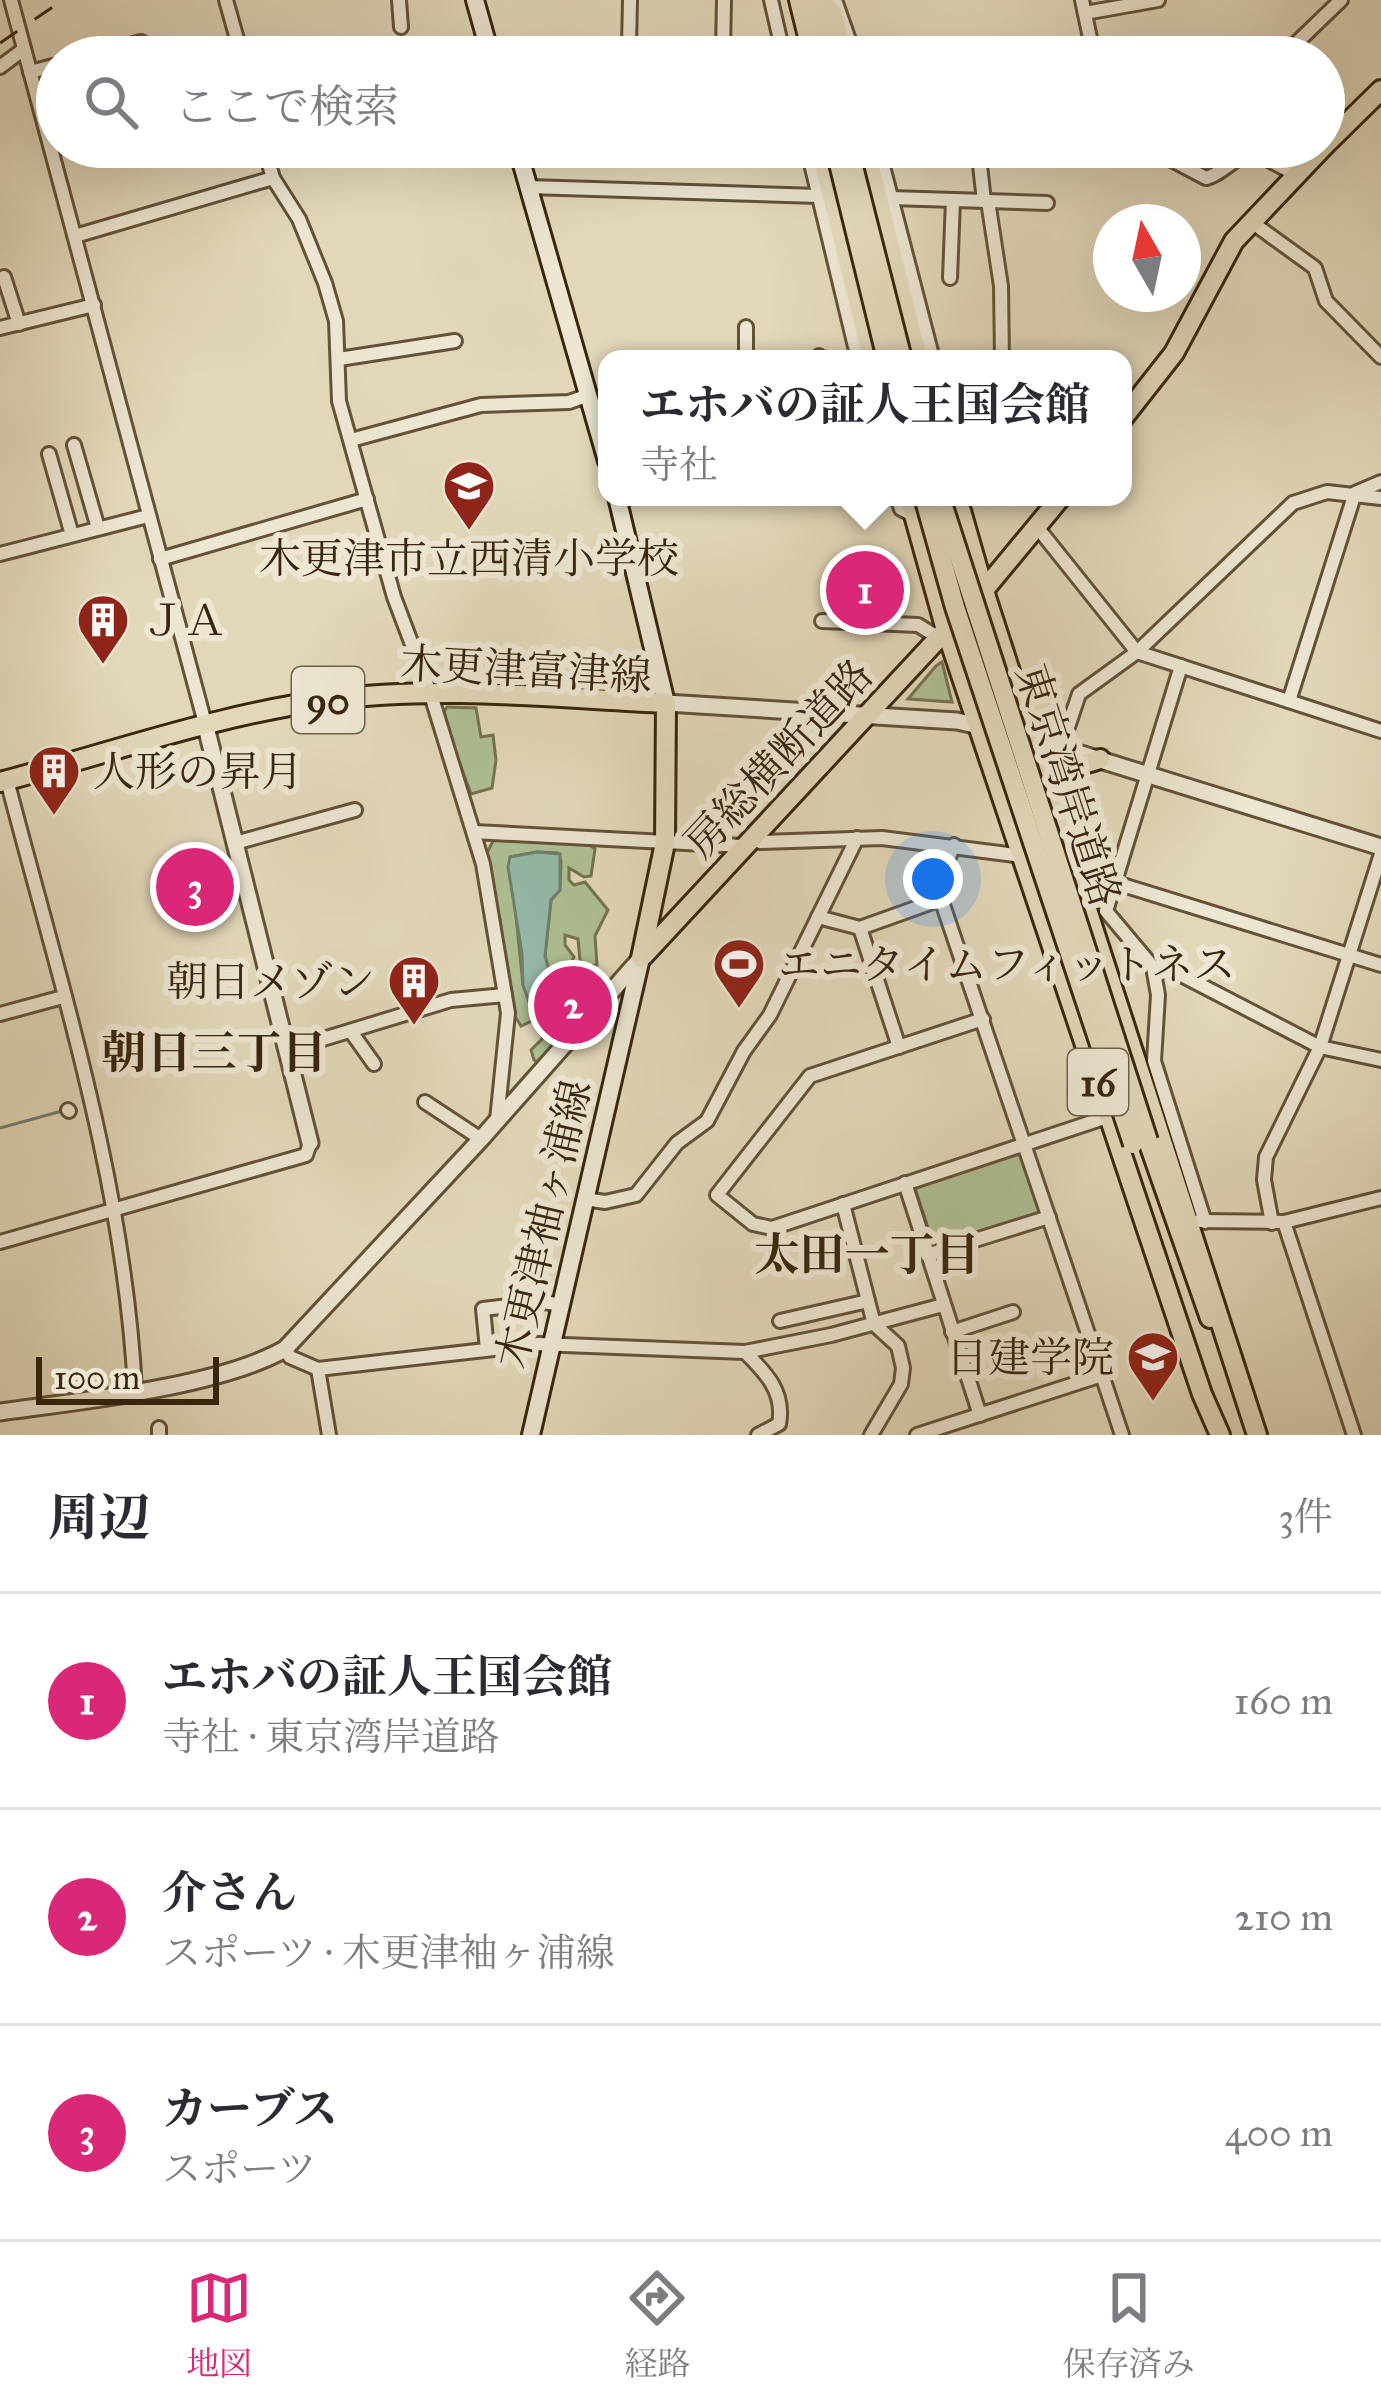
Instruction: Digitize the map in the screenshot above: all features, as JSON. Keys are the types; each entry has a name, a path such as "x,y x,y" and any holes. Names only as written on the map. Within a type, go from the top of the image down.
{"main road":[{"path":"475,0 485,36"},
{"path":"796,0 799,36"},
{"path":"796,0 807,36"},
{"path":"818,0 823,36"},
{"path":"818,0 833,15 838,36"},
{"path":"1345,125 1381,90"},
{"path":"523,168 596,401"},
{"path":"825,168 870,350"},
{"path":"840,168 885,350"},
{"path":"853,168 900,350"},
{"path":"870,168 916,350"},
{"path":"1132,407 1174,353 1234,241 1301,168"},
{"path":"618,506 667,704"},
{"name":"16","path":"912,506 942,634 981,727 1202,1394 1224,1435"},
{"name":"東京湾岸道路","path":"927,506 955,607 1140,1143 1254,1435"},
{"name":"東京湾岸道路","path":"943,506 1140,1143 1224,1435"},
{"name":"16","path":"962,506 984,591 1074,870 1198,1221 1254,1435"},
{"name":"房総横断道路","path":"640,958 984,591 1054,506"},
{"name":"木更津富津線","path":"3,781 330,699 431,695 667,704 665,843 640,958"},
{"path":"1055,811 1063,777 1100,759"},
{"name":"木更津袖ヶ浦線","path":"531,1435 640,958"}],"street":[{"path":"11,0 36,94"},
{"path":"226,0 236,36"},
{"path":"399,0 401,27"},
{"path":"629,36 630,0"},
{"path":"723,36 724,0"},
{"path":"771,0 779,36"},
{"path":"836,0 848,36"},
{"path":"1084,7 1158,0"},
{"path":"1303,36 1336,2"},
{"path":"0,67 24,49"},
{"path":"30,72 36,70"},
{"path":"0,1242 305,1156 310,1143 206,727 56,168"},
{"path":"270,168 315,254 336,321 339,401 394,598 431,695 474,832 508,1013 497,1120"},
{"path":"813,168 856,350"},
{"path":"883,168 931,350"},
{"path":"981,168 1000,286 1002,350"},
{"path":"1187,168 1206,178 1223,168"},
{"path":"1284,168 1295,174"},
{"path":"75,236 273,178"},
{"path":"529,187 820,196"},
{"path":"891,199 1047,203"},
{"path":"950,278 953,200"},
{"path":"1253,223 1315,268 1326,301 1381,358"},
{"path":"4,278 19,324"},
{"path":"0,328 94,305"},
{"path":"746,327 746,350"},
{"path":"339,359 455,341"},
{"path":"351,440 481,405 596,401"},
{"path":"74,445 98,528"},
{"path":"49,454 72,535"},
{"path":"1289,701 1355,493 1381,482"},
{"path":"1061,748 1079,694 1137,652 1294,503 1327,492 1381,498"},
{"path":"160,559 367,500"},
{"path":"0,554 148,516"},
{"path":"1037,527 1137,652 1381,731"},
{"path":"822,621 918,625 942,634"},
{"path":"1181,666 1106,910 1154,967 1158,994 1154,1061 1198,1221 1278,1222 1381,1198"},
{"path":"667,704 957,721 1147,773 1381,851 1320,1047 1266,1157 1264,1180 1354,1435"},
{"path":"3,781 63,997 113,1209 131,1313 135,1391"},
{"path":"235,844 355,809"},
{"path":"474,832 665,843 857,838 954,845 1074,870 1381,965"},
{"path":"586,1199 605,1202 636,1195 676,1143 707,1121 770,1015 857,838"},
{"path":"954,845 939,881 940,899 1122,1435"},
{"path":"818,917 860,928 940,899"},
{"path":"860,928 899,1047"},
{"path":"0,1412 135,1391 247,1366 285,1349 481,1139 640,958"},
{"path":"1154,967 1164,966 1320,1047 1381,1060"},
{"path":"287,1050 451,1000 505,995"},
{"path":"0,1014 63,997"},
{"path":"982,1019 810,1076 717,1195 754,1224 772,1228 1110,1116"},
{"path":"352,1033 374,1064"},
{"path":"425,1102 481,1139"},
{"path":"905,1183 980,1414"},
{"path":"843,1204 874,1324 898,1346 903,1368 901,1384 871,1435"},
{"path":"927,1255 1049,1217"},
{"path":"779,1321 868,1301"},
{"path":"488,1349 483,1309 544,1302 561,1305"},
{"path":"285,1349 290,1357 318,1369 553,1344 745,1352 943,1305"},
{"path":"952,1332 1013,1312"},
{"path":"745,1352 776,1386 782,1409 779,1424 758,1435"},
{"path":"318,1369 329,1435"},
{"path":"917,1435 1102,1375"}],"shaded area":[{"path":"942,662 952,702 908,699 936,666"},
{"path":"447,707 476,708 481,737 493,735 492,788 471,794 442,715"},
{"path":"496,835 584,841 595,849 591,876 569,868 569,880 574,885 585,882 608,910 595,936 597,965 586,966 580,960 578,939 565,935 565,945 574,957 565,975 567,1012 563,1017 568,1033 541,1064 531,1050 542,1039 544,1024 536,1019 521,1026 508,1005 500,918 486,855","holes":["557,853 560,890 551,900 545,956 553,984 550,995 537,1008 532,1007 523,985 510,857"]},
{"path":"560,854 560,890 551,900 545,956 553,984 550,995 537,1008 530,1005 523,985 508,867 510,857"},
{"path":"1022,1150 1040,1213 933,1243 914,1185"}],"waterway":[{"path":"0,1128 62,1111"}],"railway":[{"path":"0,43 63,0"}],"place":[{"name":"木更津市立西清小学校","path":"469,532"},
{"name":"エホバの証人王国会館","path":"865,590"},
{"name":"ＪＡ","path":"103,666"},
{"name":"人形の昇月","path":"54,817"},
{"name":"カーブス","path":"195,887"},
{"name":"介さん","path":"573,1005"},
{"name":"エニタイムフィットネス","path":"739,1010"},
{"name":"朝日メゾン","path":"414,1027"},
{"name":"日建学院","path":"1153,1403"}],"district":[{"name":"朝日三丁目","path":"214,1052"},
{"name":"太田一丁目","path":"867,1254"}]}
